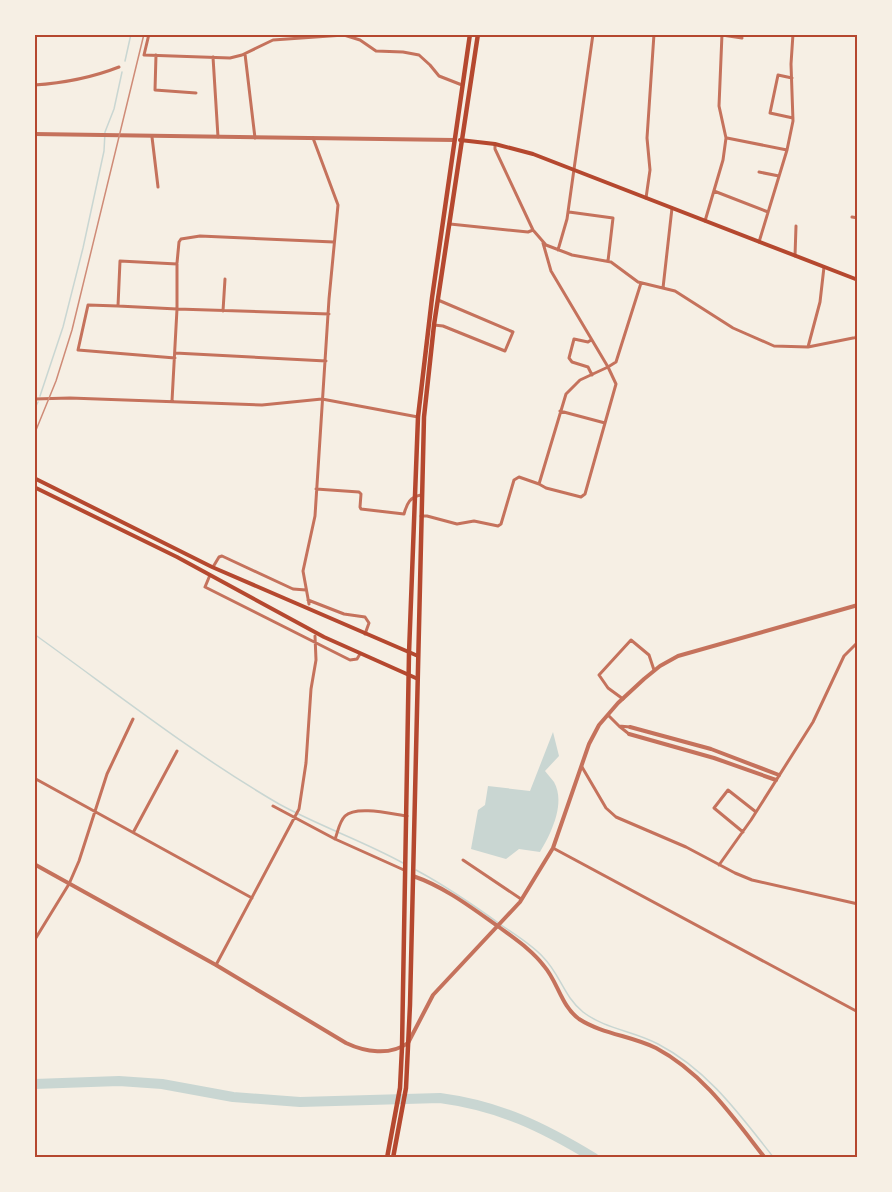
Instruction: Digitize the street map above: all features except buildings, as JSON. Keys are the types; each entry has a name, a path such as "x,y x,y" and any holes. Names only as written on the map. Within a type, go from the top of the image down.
{"main road":[{"path":"393,1158 408,1042 409,872 406,860 409,653 418,417 425,347 470,34"},
{"path":"403,1078 402,1047 409,872 412,864 418,679 424,417 434,325 478,34"},
{"path":"454,140 495,144 521,150 858,280"},
{"path":"34,478 213,567 418,656"},
{"path":"34,486 177,557 324,637 418,679"},
{"path":"387,1158 398,1119"}],"street":[{"path":"149,34 144,55 230,58 245,54 273,40 344,35 360,40 376,51 403,51 419,55 439,76 462,85"},
{"path":"274,34 281,40"},
{"path":"558,250 568,212 575,170 593,34"},
{"path":"646,198 650,170 647,138 654,34"},
{"path":"759,242 787,150 793,118 793,34"},
{"path":"705,221 726,138 719,106 722,35 742,38"},
{"path":"245,54 255,138"},
{"path":"156,55 155,90 196,93"},
{"path":"213,57 218,138"},
{"path":"34,85 71,82 101,75 119,67"},
{"path":"792,78 778,75 770,113 793,118"},
{"path":"34,119 35,134 454,140"},
{"path":"152,137 158,188"},
{"path":"313,138 338,205 315,516 303,571 309,602 344,614 365,617 369,623 365,634"},
{"path":"726,138 787,150"},
{"path":"495,144 495,149 533,230 543,243 558,250 608,261 641,283 675,291 734,328 774,346 808,347 857,337 858,331"},
{"path":"759,172 779,176"},
{"path":"714,191 768,212"},
{"path":"663,288 672,208"},
{"path":"568,212 613,218 608,261"},
{"path":"852,217 858,218"},
{"path":"450,224 528,232 533,230"},
{"path":"795,256 796,226"},
{"path":"172,402 177,264 181,239 200,236 334,242"},
{"path":"421,516 457,524 474,521 498,526 501,524 514,480 519,477 546,488 581,497 585,494 616,384 551,271 543,243"},
{"path":"118,306 120,261 177,264"},
{"path":"808,347 820,302 824,267"},
{"path":"223,311 225,279"},
{"path":"539,484 566,394 580,380 616,362 641,283"},
{"path":"434,325 443,326 505,351 513,332 438,300"},
{"path":"326,361 78,351 88,304 329,314"},
{"path":"592,340 588,342 574,339 569,357 572,362 588,368 592,375"},
{"path":"34,399 70,398 262,405 322,399 418,417"},
{"path":"560,411 605,423"},
{"path":"316,489 361,493 361,509 404,514 407,503 414,496 421,495"},
{"path":"213,567 222,556 293,589 306,590"},
{"path":"210,575 205,587 350,660 357,659 360,654"},
{"path":"34,864 216,965 356,1048 377,1051 402,1047 408,1042 433,995 521,899 553,848 589,744 599,725 623,699 654,671 678,656 858,605"},
{"path":"216,965 298,809 306,763 315,636"},
{"path":"623,699 608,688 599,675 631,640 649,655 654,671"},
{"path":"719,865 743,832 813,722 844,656 858,642"},
{"path":"608,715 629,734 714,758 776,780"},
{"path":"34,941 69,884 106,774 133,719"},
{"path":"619,726 711,749 779,775"},
{"path":"134,831 177,751"},
{"path":"581,766 606,808 616,817 686,847 752,880 858,904"},
{"path":"34,778 252,898"},
{"path":"743,832 714,808 728,790 756,812"},
{"path":"273,806 335,839 446,891 496,925 536,956 547,968 561,996 577,1017 589,1024 654,1048 686,1066 699,1078 765,1158"},
{"path":"335,839 345,816 351,812 369,811 407,816"},
{"path":"553,848 858,1012"},
{"path":"463,860 521,899"}],"shaded area":[{"path":"553,732 559,756 545,771 557,790 558,809 549,836 540,852 519,849 506,859 471,849 478,810 485,805 488,786 530,791"}],"waterway":[{"path":"125,61 131,34"},
{"path":"40,396 63,327 83,248 104,151 105,132 114,109 122,72"},
{"path":"34,410 38,402"},
{"path":"34,634 185,744 247,785 294,812 403,863"},
{"path":"416,870 460,897 534,949 549,964 571,999 583,1012 610,1026 658,1044 692,1067 722,1095 774,1158"},
{"path":"34,1084 119,1081 162,1084 233,1097 300,1102 440,1098 482,1106 520,1119 594,1158"}],"railway":[{"path":"34,435 56,381 72,330 144,34"}]}
